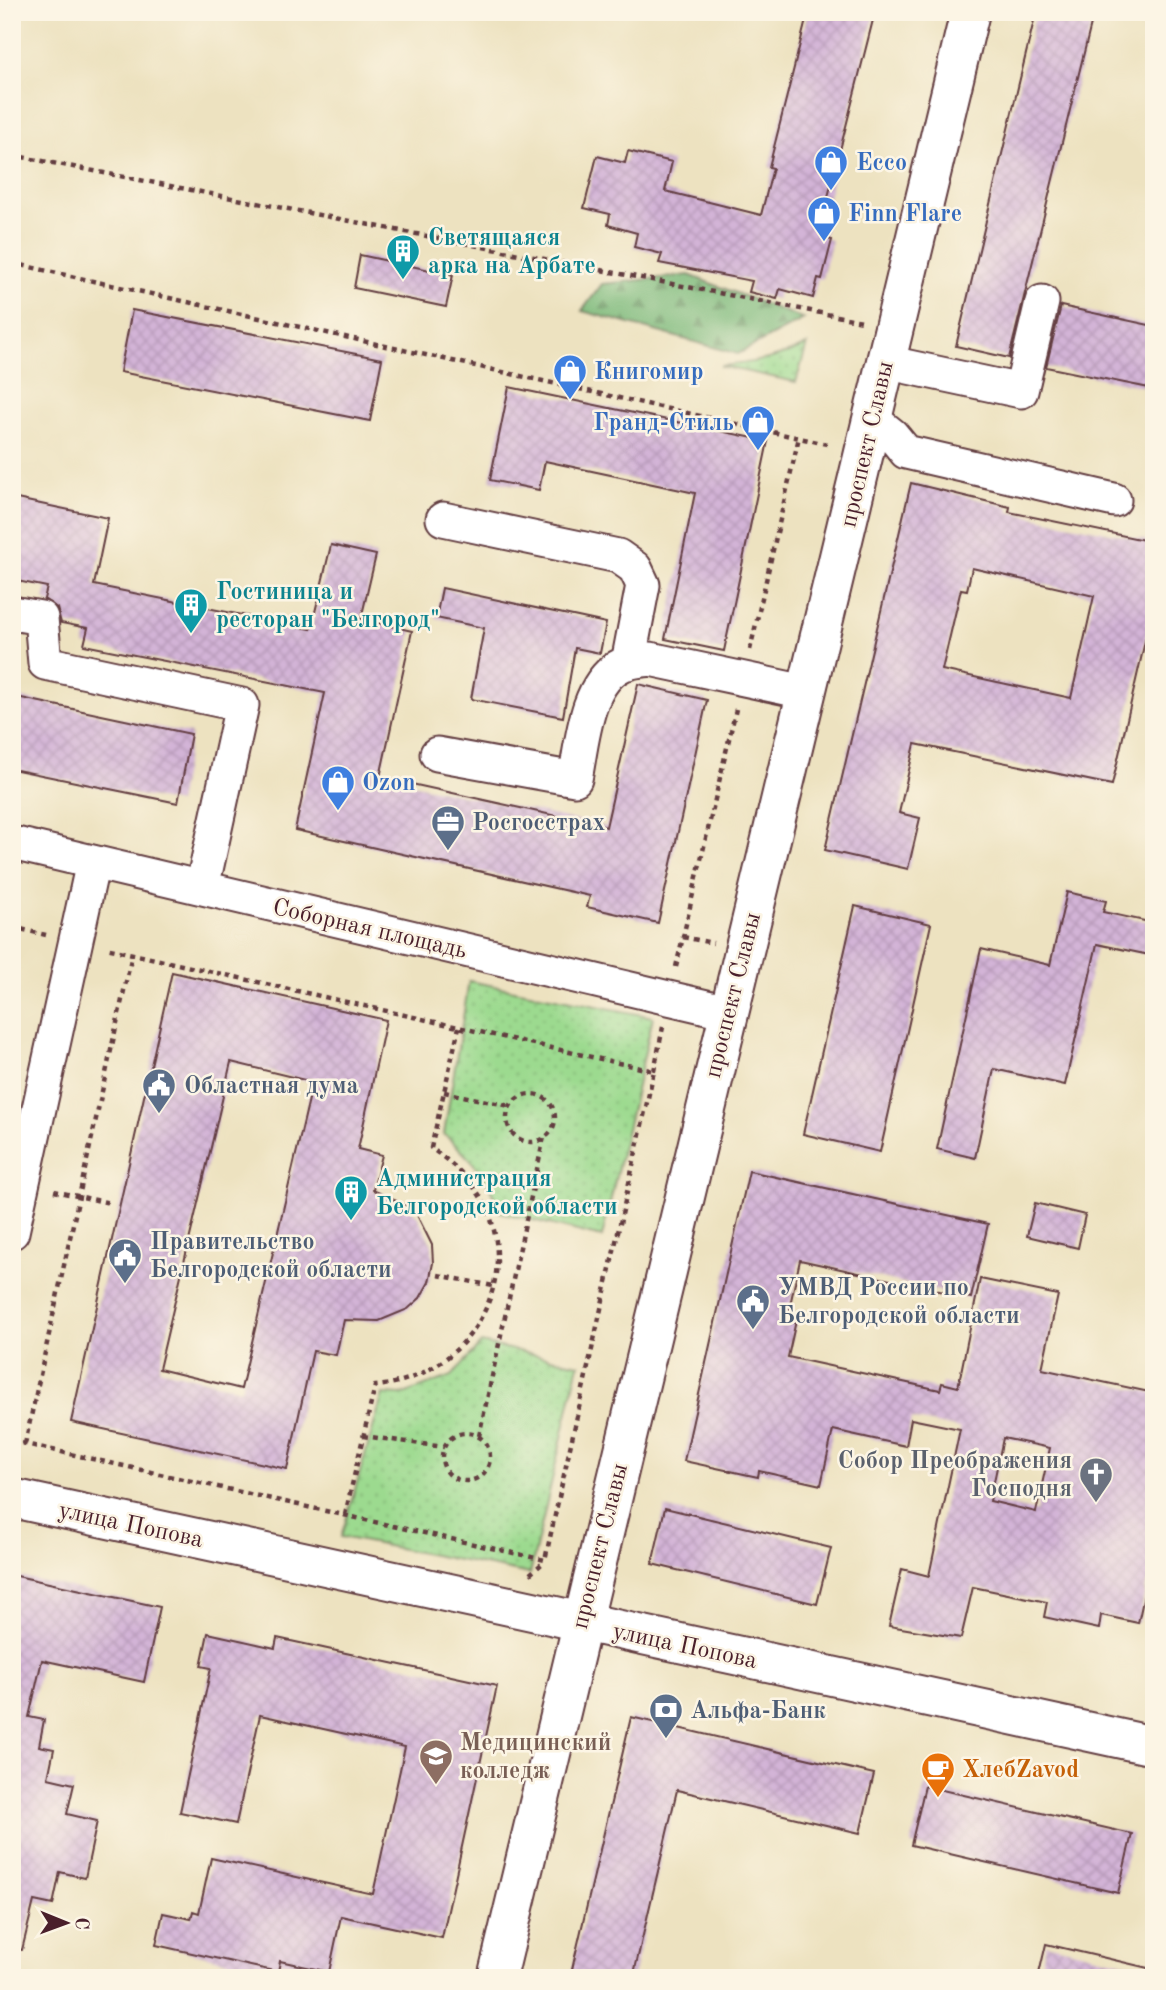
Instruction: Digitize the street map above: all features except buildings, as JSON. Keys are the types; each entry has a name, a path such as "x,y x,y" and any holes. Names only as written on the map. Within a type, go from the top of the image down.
{"main road":[{"name":"проспект Славы","path":"496,1978 970,12"},
{"name":"улица Попова","path":"12,1498 1154,1746"}],"street":[{"path":"889,345 1021,391 1042,302"},
{"path":"868,435 892,435 906,453 1114,500"},
{"path":"443,519 618,556 629,562 643,585 628,663"},
{"path":"12,613 40,618 45,663 242,705 202,888"},
{"path":"437,754 575,779 593,700 606,677 628,663 650,659 805,692"},
{"name":"Соборная площадь","path":"12,843 728,1012"},
{"path":"12,1232 93,862"}],"path":[{"path":"12,155 889,345"},
{"path":"12,263 799,437 868,435"},
{"path":"530,1574 545,1560 668,998 799,437"},
{"path":"12,927 654,1070"},
{"path":"24,1444 132,954"},
{"path":"345,1515 375,1386 418,1377 447,1361 469,1339 488,1306 493,1286 497,1267 494,1232 487,1211 473,1185 452,1162 431,1148 459,1027"},
{"path":"444,1092 510,1106 528,1093 544,1097 554,1110 554,1125 544,1138 479,1436"},
{"path":"510,1106 508,1124 516,1136 530,1142 544,1138"},
{"path":"79,1197 110,1203"},
{"path":"438,1275 493,1286"},
{"path":"463,1433 479,1436 489,1450 490,1457 485,1471 472,1480 457,1479 445,1470 442,1455 444,1447 455,1435 463,1433"},
{"path":"363,1436 444,1447"},
{"path":"12,1441 545,1560"}],"green space":[{"path":"689,275 804,319 738,354 582,311 602,284"},
{"path":"807,345 796,382 720,366 765,360"},
{"path":"469,981 653,1017 602,1237 499,1212 490,1188 478,1169 444,1134"},
{"path":"481,1343 579,1364 530,1574 341,1537 383,1394 401,1395 452,1376"}],"place":[{"name":"Ecco","path":"831,192"},
{"name":"Finn Flare","path":"824,243"},
{"name":"Светящаяся арка на Арбате","path":"403,281"},
{"name":"Книгомир","path":"570,401"},
{"name":"Гранд-Стиль","path":"758,452"},
{"name":"Гостиница и ресторан \"Белгород\"","path":"191,635"},
{"name":"Ozon","path":"338,812"},
{"name":"Росгосстрах","path":"448,852"},
{"name":"Областная дума","path":"159,1115"},
{"name":"Администрация Белгородской области","path":"351,1222"},
{"name":"Правительство Белгородской области","path":"125,1285"},
{"name":"УМВД России по Белгородской области","path":"753,1331"},
{"name":"Собор Преображения Господня","path":"1096,1504"},
{"name":"Альфа-Банк","path":"666,1740"},
{"name":"Медицинский колледж","path":"436,1786"},
{"name":"ХлебZavod","path":"938,1799"}]}
